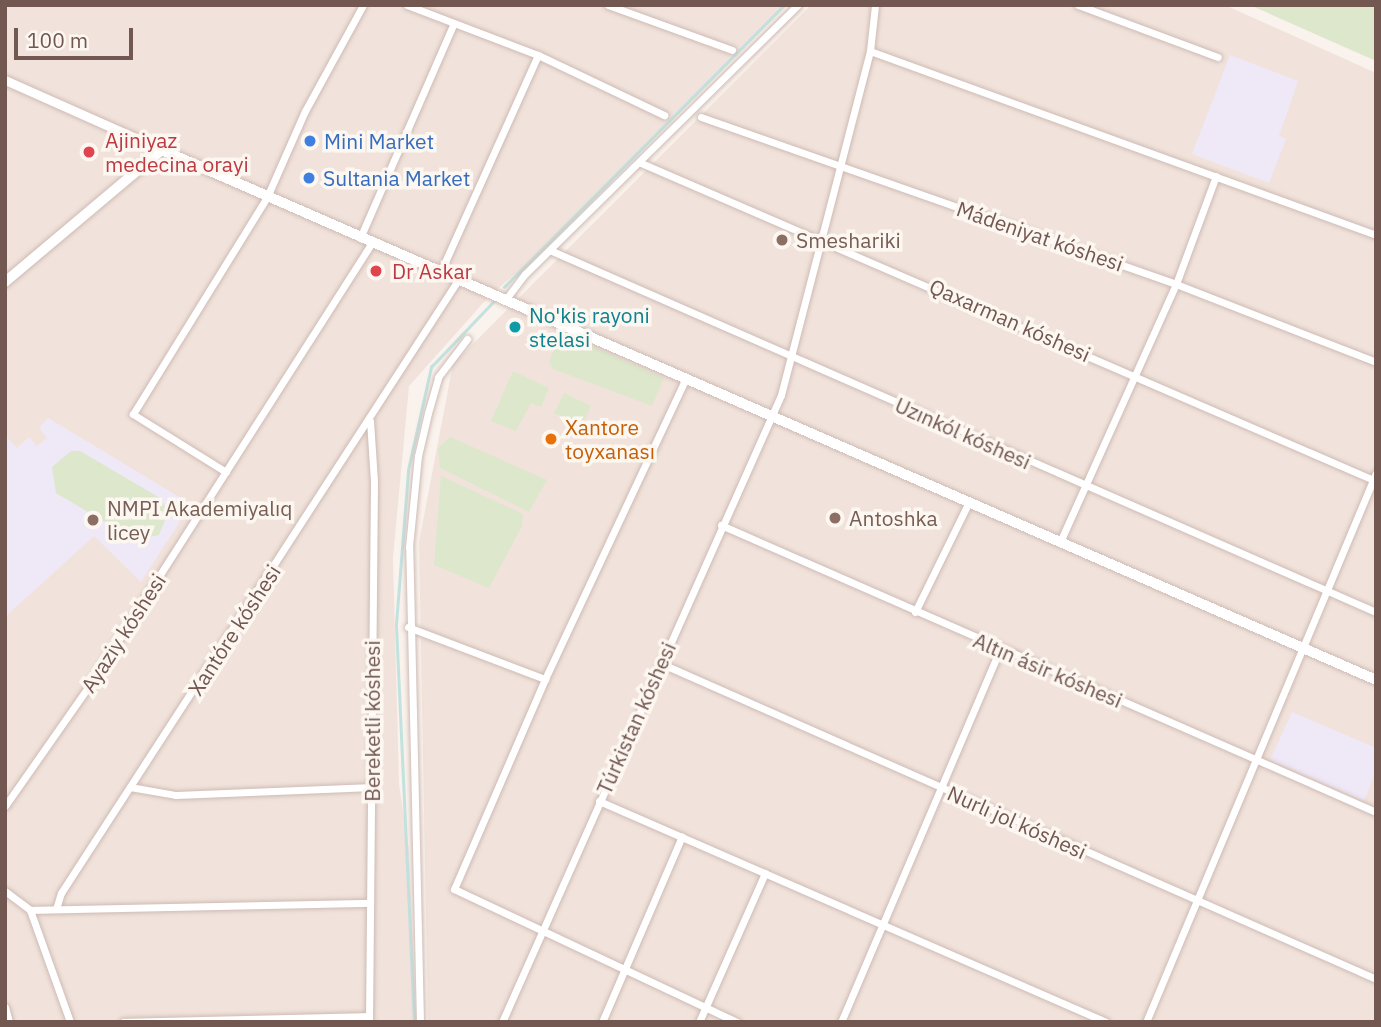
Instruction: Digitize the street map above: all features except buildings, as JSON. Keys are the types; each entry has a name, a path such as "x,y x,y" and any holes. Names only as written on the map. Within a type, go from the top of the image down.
{"main road":[{"path":"5,282 162,150 371,244 506,299 1376,680"}],"street":[{"path":"226,472 133,414 267,197 305,111 363,5"},
{"path":"407,5 453,25 538,55 664,115"},
{"path":"608,5 732,50"},
{"path":"506,299 525,274 552,251 798,5"},
{"name":"Túrkistan kóshesi","path":"502,1022 721,524 781,395 870,51 875,5"},
{"path":"1078,5 1218,57"},
{"path":"360,238 453,25"},
{"path":"870,51 1376,235"},
{"path":"440,272 538,55"},
{"path":"5,80 162,150"},
{"name":"Mádeniyat kóshesi","path":"701,117 1176,284 1376,362"},
{"name":"Qaxarman kóshesi","path":"641,163 820,237 1375,478"},
{"path":"1060,542 1087,488 1176,284 1216,176"},
{"name":"Ayaziy kóshesi","path":"5,806 87,689 371,244"},
{"name":"Uzınkól kóshesi","path":"552,251 1087,488 1376,612"},
{"name":"Xantóre kóshesi","path":"56,909 61,893 370,421 458,280"},
{"path":"420,1022 408,627 409,547 418,456 439,377 467,339"},
{"path":"686,378 545,678 454,888 626,966 737,1022"},
{"name":"Bereketli kóshesi","path":"369,1019 374,481 370,421"},
{"path":"1146,1022 1258,761 1325,590 1375,478"},
{"path":"915,612 969,502"},
{"name":"Altın ásir kóshesi","path":"721,524 915,612 1376,811"},
{"path":"408,627 545,678"},
{"path":"841,1022 1000,649"},
{"name":"Nurlı jol kóshesi","path":"660,663 1376,979"},
{"path":"130,787 176,794 373,787"},
{"path":"599,801 1106,1022"},
{"path":"602,1022 682,836"},
{"path":"699,1022 765,873"},
{"path":"5,891 30,909 70,1022"},
{"path":"30,909 370,903"},
{"path":"5,1007 9,1022"},
{"path":"123,1022 369,1019"}],"shaded area":[{"path":"5,5 787,5 530,263 492,293 409,386 393,558 399,784 409,850 416,1022 5,1022"},
{"path":"811,5 1225,5 1376,73 1376,1022 428,1022 419,542 453,364"},
{"path":"1230,55 1298,81 1279,136 1286,139 1269,183 1192,154"},
{"name":"NMPI Akademiyalıq licey","path":"48,418 191,504 141,582 94,536 5,617 5,435 17,448 29,437 37,446 47,438 39,428"},
{"path":"1292,712 1376,748 1376,771 1364,801 1270,760"}],"green space":[{"path":"1250,5 1376,5 1376,61"},
{"path":"561,332 664,378 652,406 553,369 549,362"},
{"path":"513,371 549,388 541,407 531,403 516,431 491,421"},
{"path":"564,393 591,406 582,426 554,413"},
{"path":"450,437 547,480 529,512 440,468 438,448"},
{"path":"71,451 80,451 160,498 168,512 159,535 135,540 56,493 52,467"},
{"path":"441,476 523,514 522,526 489,588 434,565"}],"waterway":[{"path":"504,287 784,5"},
{"path":"414,1022 396,624 408,470 431,367 495,300"}],"place":[{"name":"Mini Market","path":"310,141"},
{"name":"Ajiniyaz medecina orayi","path":"89,152"},
{"name":"Sultania Market","path":"309,178"},
{"name":"Smeshariki","path":"782,240"},
{"name":"Dr Askar","path":"376,271"},
{"name":"No'kis rayoni stelasi","path":"515,327"},
{"name":"Xantore toyxanası","path":"551,439"},
{"name":"Antoshka","path":"835,518"},
{"name":"NMPI Akademiyalıq licey","path":"93,520"}]}
